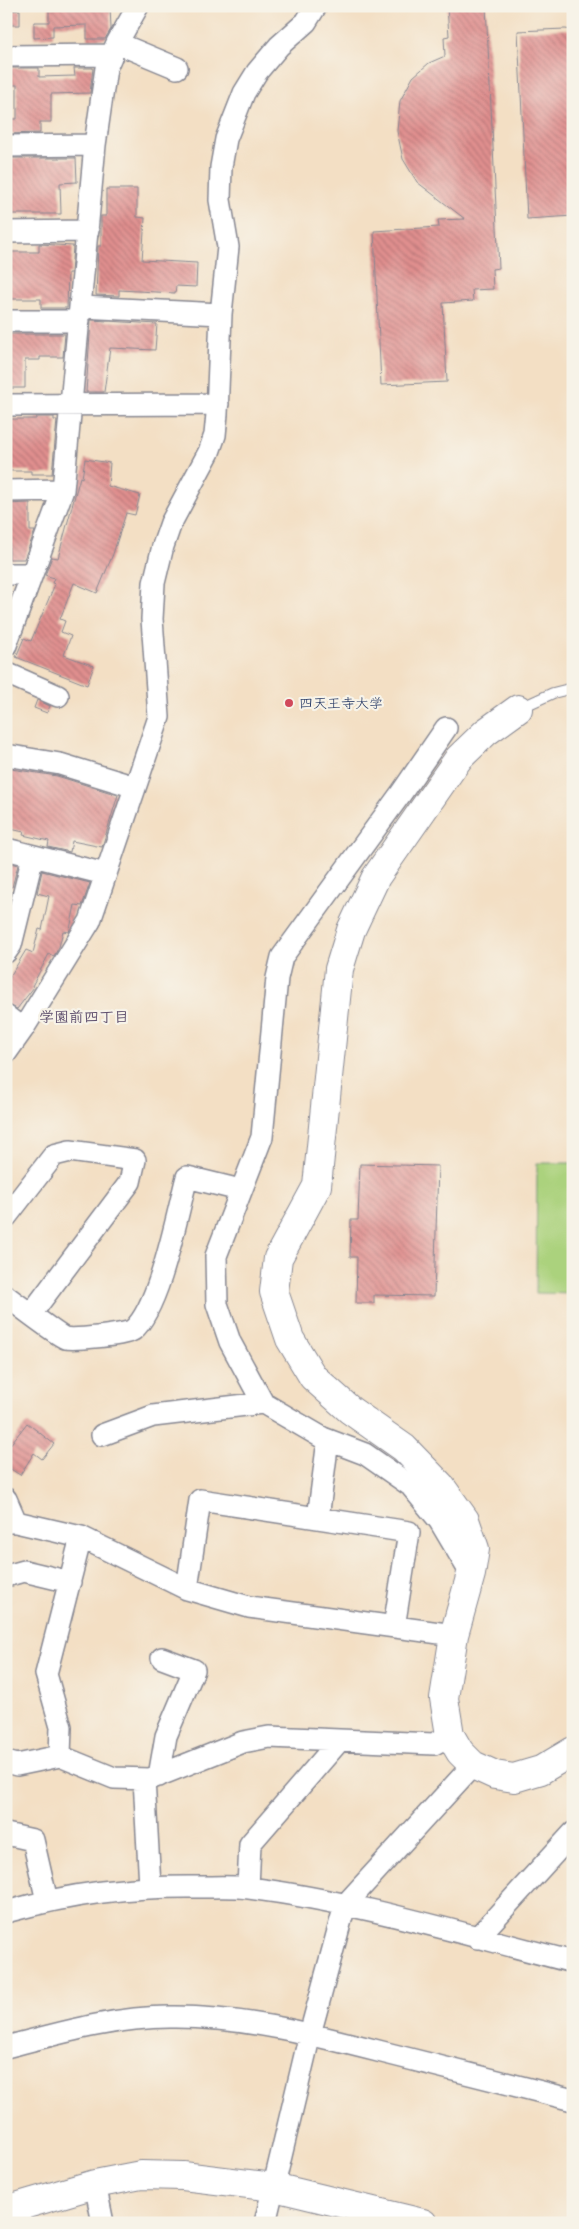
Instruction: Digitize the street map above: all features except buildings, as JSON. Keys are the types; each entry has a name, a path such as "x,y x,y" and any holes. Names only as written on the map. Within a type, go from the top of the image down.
{"street":[{"path":"6,645 63,490 95,146 106,68 138,6"},
{"path":"6,1053 90,921 159,717 152,619 154,583 171,523 209,452 215,435 221,314 228,247 220,200 226,139 244,93 256,72 279,46 306,22 316,6"},
{"path":"6,56 115,49 177,68"},
{"path":"6,146 95,146"},
{"path":"6,232 88,231"},
{"path":"6,321 80,314 221,314"},
{"path":"6,405 218,404"},
{"path":"6,491 63,490"},
{"path":"6,574 32,574"},
{"path":"6,673 58,696"},
{"path":"518,710 486,732 459,758 376,877 351,930 339,969 317,1186 278,1258 274,1292 290,1339 313,1377 350,1410 404,1448 440,1485 465,1520 474,1549 471,1574 454,1635 444,1698 450,1735 460,1752 473,1765 496,1775 514,1778 541,1770 573,1751"},
{"path":"446,728 282,957 277,978 262,1137 216,1256 217,1304 230,1342 263,1403 328,1440 365,1454 412,1486 439,1520 471,1574"},
{"path":"6,755 60,764 135,787"},
{"path":"6,849 105,874"},
{"path":"6,952 11,944 33,856"},
{"path":"6,1016 23,1029"},
{"path":"6,1217 54,1155 70,1151 135,1160 130,1182 31,1314"},
{"path":"6,1296 64,1338 118,1335 131,1332 142,1322 154,1300 186,1177 240,1190"},
{"path":"102,1435 153,1416 263,1403"},
{"path":"318,1518 328,1440"},
{"path":"6,1499 11,1522 81,1537 187,1589 249,1607 454,1635"},
{"path":"187,1589 200,1500 409,1532 394,1627"},
{"path":"60,1756 61,1727 46,1674 81,1537"},
{"path":"6,1576 24,1571 70,1582"},
{"path":"150,1886 151,1777 194,1670 162,1658"},
{"path":"6,1762 17,1765 60,1756 114,1778 151,1777 252,1741 269,1738 434,1744 450,1735"},
{"path":"248,1887 250,1844 340,1740"},
{"path":"265,2223 310,2034 345,1905 473,1765"},
{"path":"477,1938 573,1833"},
{"path":"6,1834 33,1840 47,1900"},
{"path":"6,1912 47,1900 92,1892 150,1886 248,1887 345,1905 573,1962"},
{"path":"6,2047 54,2034 123,2020 170,2017 238,2020 310,2034 573,2100"},
{"path":"6,2210 95,2184 141,2175 183,2176 274,2187 372,2217 423,2223"},
{"path":"95,2184 103,2223"}],"lane":[{"path":"518,710 553,693 573,688"}],"green space":[{"path":"537,1163 573,1163 573,1294 536,1293"}],"place":[{"name":"四天王寺大学","path":"289,703"}],"district":[{"name":"学園前四丁目","path":"84,1017"}]}
